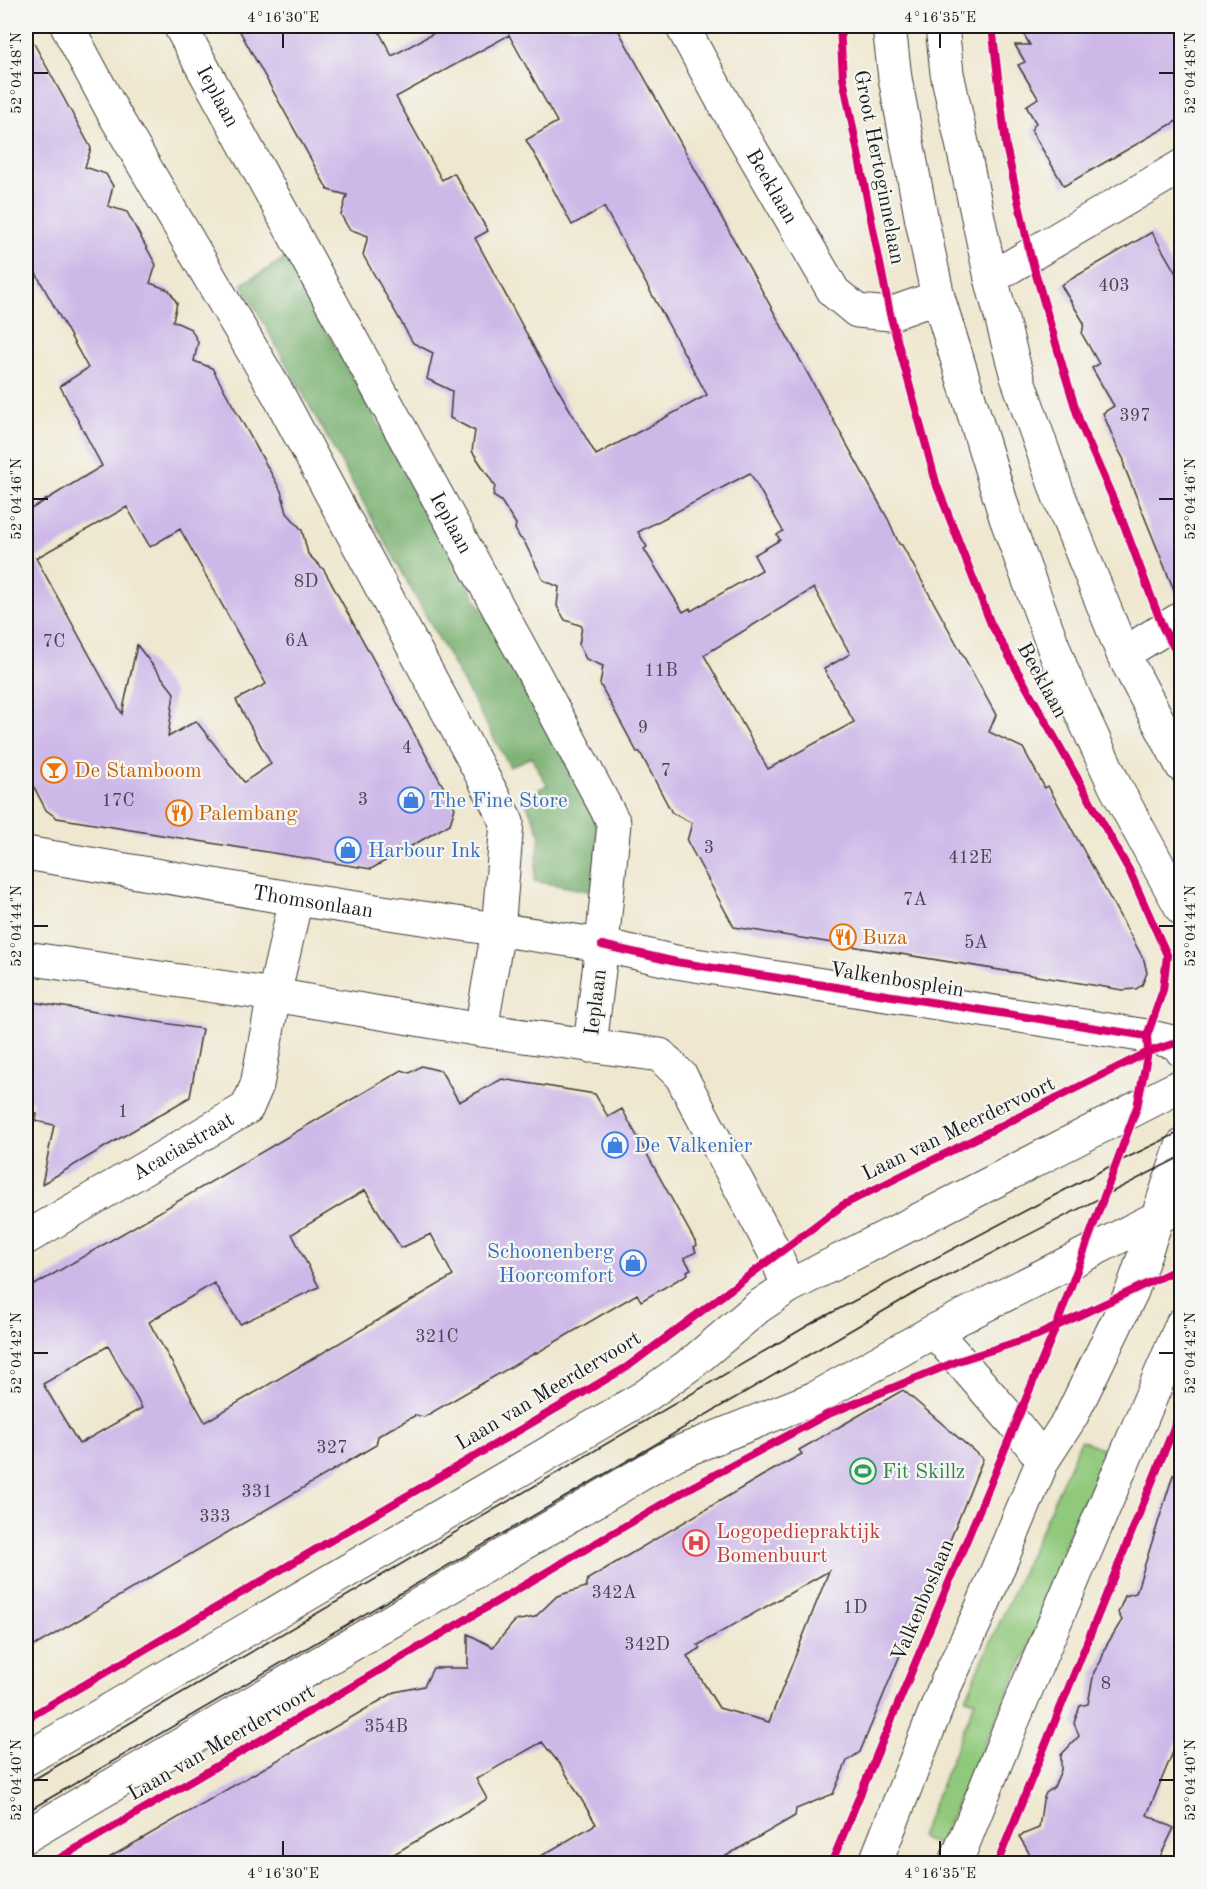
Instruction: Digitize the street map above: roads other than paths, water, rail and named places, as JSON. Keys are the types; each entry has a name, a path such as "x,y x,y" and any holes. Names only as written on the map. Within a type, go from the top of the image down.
{"street":[{"path":"67,26 114,114 278,394 507,822 498,930 482,1030"},
{"name":"Ieplaan","path":"180,26 614,823 590,1046"},
{"name":"Beeklaan","path":"682,26 721,98 834,292 856,311 890,314 938,297 1006,518 1063,674 1115,786 1182,909"},
{"name":"Groot Hertoginnelaan","path":"890,26 897,89 938,297"},
{"path":"942,26 947,73 990,278 1017,377 1058,494 1123,654 1182,766"},
{"path":"990,278 1182,166"},
{"path":"1123,654 1182,618"},
{"name":"Thomsonlaan","path":"26,853 296,899 602,945"},
{"name":"Acaciastraat","path":"26,1238 247,1108 257,1085 274,995 296,899"},
{"name":"Valkenbosplein","path":"602,945 676,962 1147,1036 1177,1043 1182,1051"},
{"path":"26,958 274,995 482,1030 660,1055 681,1076 776,1255 788,1287"},
{"path":"26,1759 644,1397 692,1363 759,1307 788,1287 1182,1085"},
{"path":"875,1863 946,1684 979,1614 1043,1460 1071,1417 1169,1212 1182,1146"},
{"name":"Laan van Meerdervoort","path":"26,1836 675,1454 815,1398 934,1330 1169,1212"},
{"path":"955,1863 1011,1725 1182,1324"},
{"path":"934,1330 1043,1460"}],"tram line":[{"path":"26,1784 814,1322 1116,1163 1182,1131"},
{"path":"26,1812 911,1295 1182,1156"}],"place":[{"name":"De Stamboom","path":"54,770"},
{"name":"The Fine Store","path":"411,800"},
{"name":"Palembang","path":"179,813"},
{"name":"Harbour Ink","path":"348,850"},
{"name":"Buza","path":"843,937"},
{"name":"De Valkenier","path":"615,1145"},
{"name":"Schoonenberg Hoorcomfort","path":"633,1263"},
{"name":"Fit Skillz","path":"863,1471"},
{"name":"Logopediepraktijk Bomenbuurt","path":"696,1543"}]}
